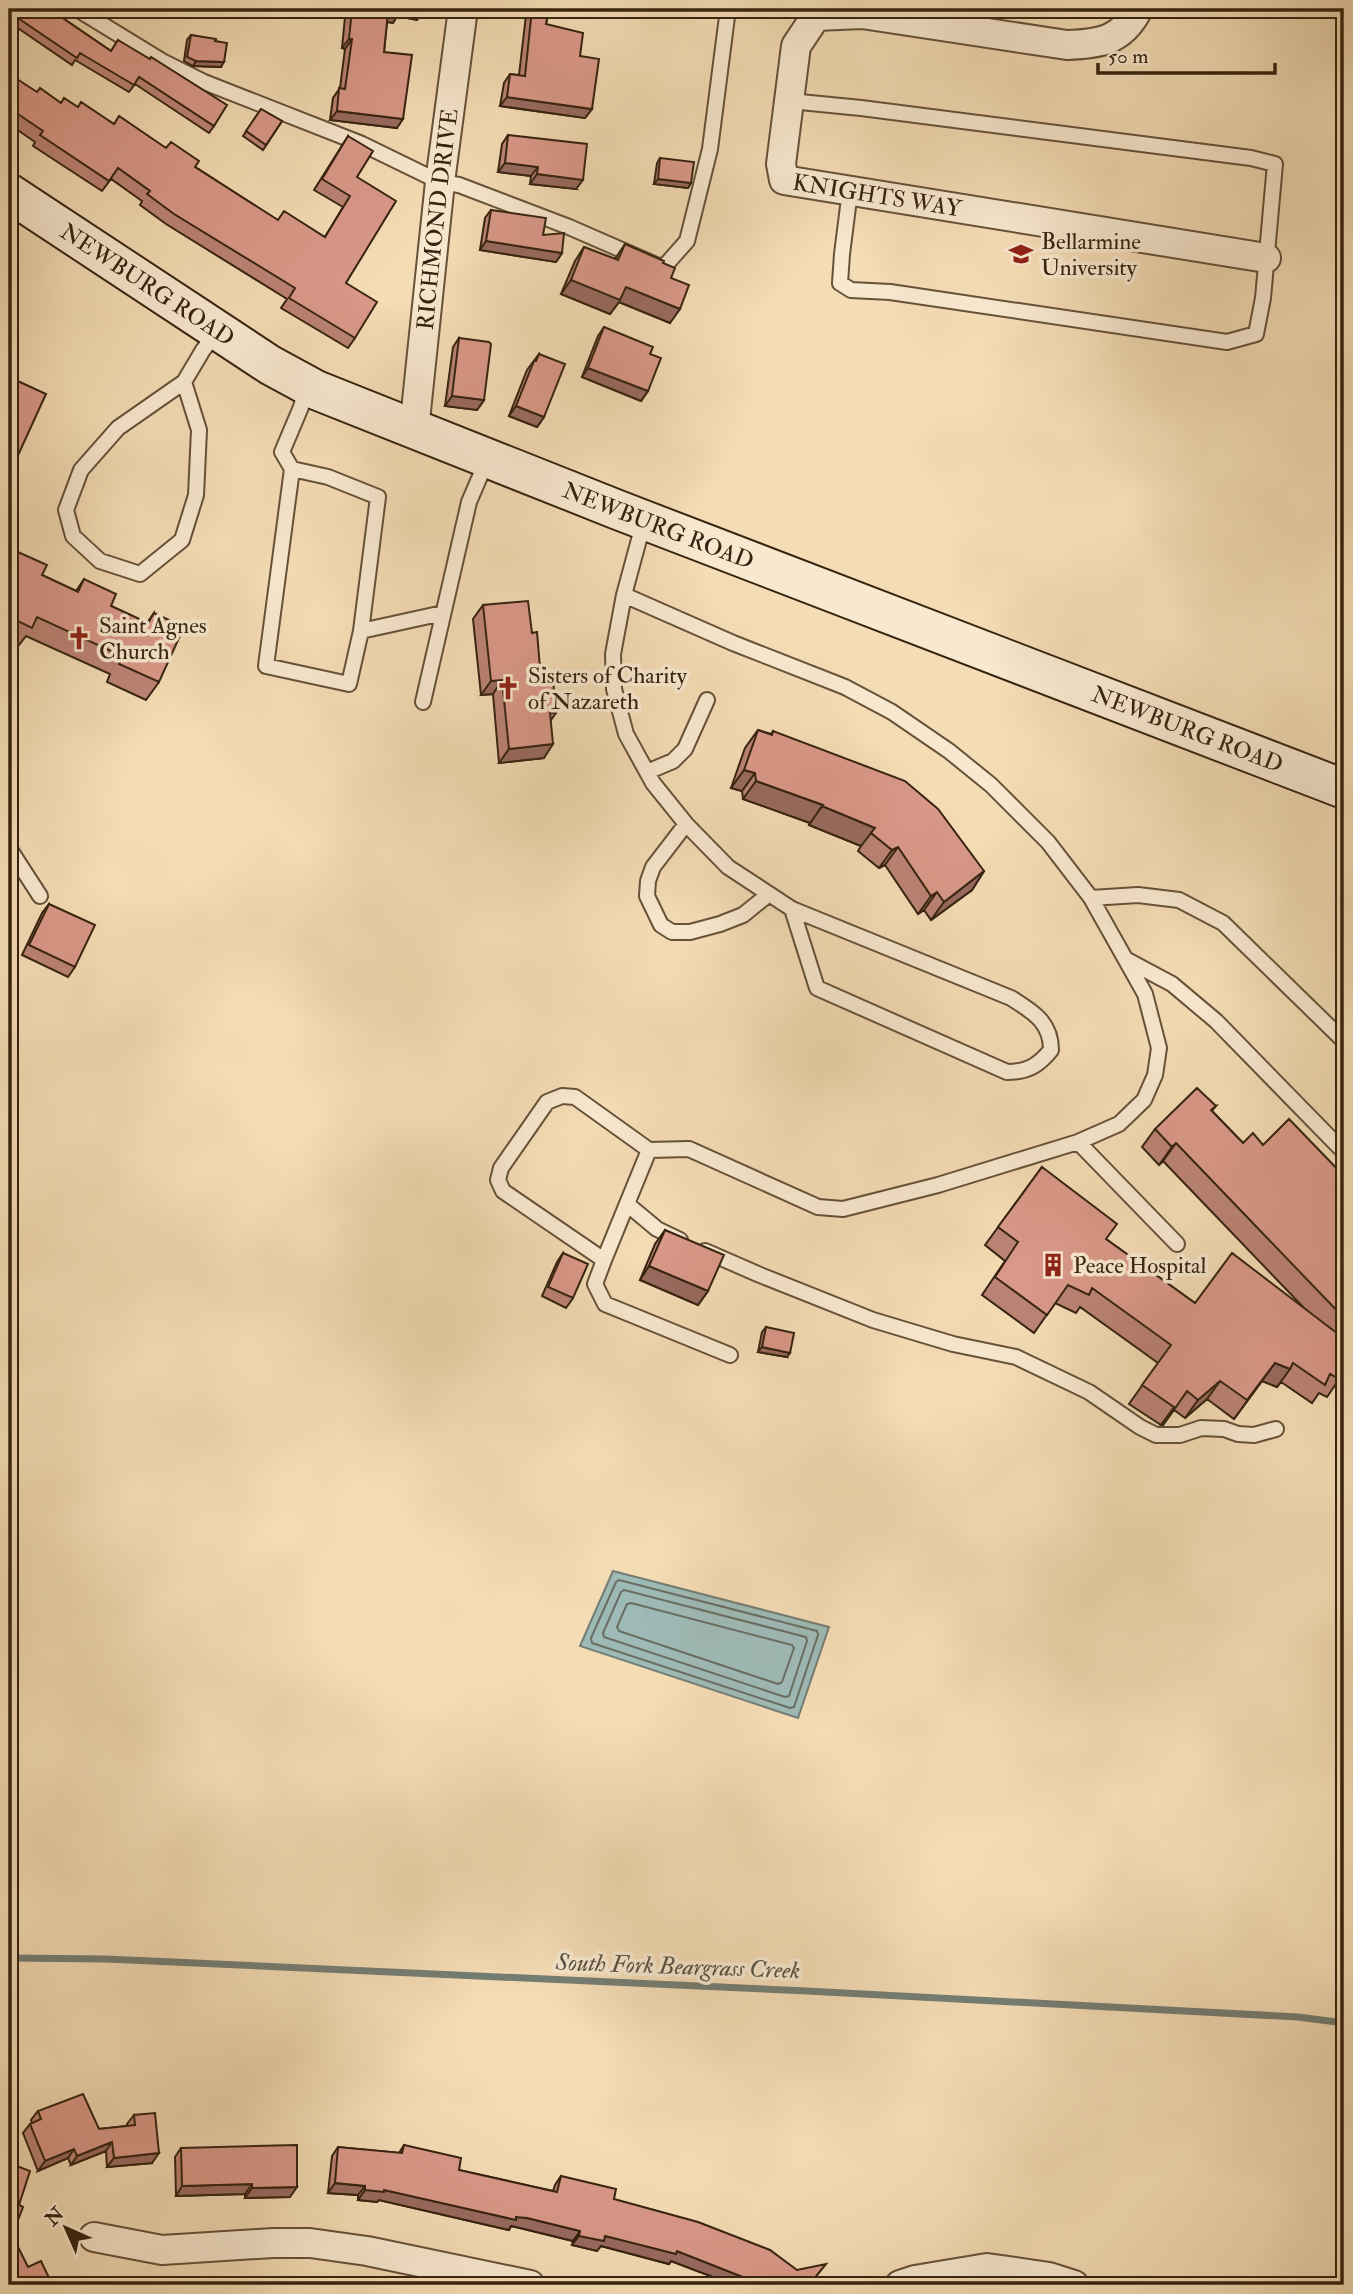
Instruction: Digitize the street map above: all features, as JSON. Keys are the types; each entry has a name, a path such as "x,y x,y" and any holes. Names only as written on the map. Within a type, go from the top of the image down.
{"main road":[{"name":"NEWBURG ROAD","path":"9,193 217,331 306,385 487,459 1344,789"}],"street":[{"name":"RICHMOND DRIVE","path":"414,430 440,182 463,9"},
{"name":"KNIGHTS WAY","path":"1138,9 1121,33 1097,44 1067,45 983,21 862,14 817,16 796,46 781,164 784,180 1266,258"},
{"path":"94,2237 162,2250 273,2243 310,2244 380,2253 530,2285"},
{"path":"900,2285 987,2268 1049,2277 1074,2285"}],"lane":[{"path":"77,9 162,61 204,82 362,144 440,182 459,186 569,227 663,268 687,241 710,149 728,9"},
{"path":"790,101 1251,158 1275,164 1262,309 1256,334 1227,342 890,292 851,290 840,283 850,191"},
{"path":"184,382 199,430 196,495 182,540 140,574 100,561 73,536 66,510 80,470 118,428 184,382 217,331"},
{"path":"292,469 328,477 378,497 361,631 349,684 266,666 292,469 282,452 301,407 306,385"},
{"path":"423,702 469,502 487,459"},
{"path":"645,519 624,595 613,654 614,689 626,734 653,783 686,824 728,867 792,909 1011,998 1038,1016 1046,1025 1051,1050 1040,1063 1024,1072 1007,1072 817,988 792,909"},
{"path":"604,1260 503,1191 498,1180 501,1168 547,1102 562,1096 575,1097 649,1150 689,1149 818,1208 843,1209 938,1185 1078,1142 1119,1124 1144,1100 1155,1075 1159,1048 1145,994 1091,898 1048,842 991,785 949,751 892,712 845,687 733,643 624,595"},
{"path":"361,631 443,613"},
{"path":"647,772 673,761 685,749 707,700"},
{"path":"686,824 653,867 648,881 647,896 661,925 672,932 690,932 720,924 743,915 769,894"},
{"path":"9,848 40,896"},
{"path":"1091,898 1138,895 1179,900 1223,923 1344,1041"},
{"path":"1125,959 1172,984 1216,1021 1344,1152"},
{"path":"1078,1142 1177,1244"},
{"path":"649,1150 595,1284 605,1304 730,1355"},
{"path":"627,1204 657,1229 760,1275 873,1320 953,1345 1016,1357 1089,1392 1156,1435 1180,1435 1200,1428 1224,1429 1246,1435 1276,1429"}],"water":[{"path":"613,1571 829,1627 798,1718 580,1646"}],"building":[{"path":"9,9 52,9 111,51 118,40 150,59 151,57 227,105 214,126 139,77 134,85 80,53 77,58 9,12"},
{"path":"352,9 400,9 399,14 388,12 384,52 412,55 403,119 337,111 339,88 345,89 352,39 349,39"},
{"path":"532,9 549,9 546,24 583,33 580,56 599,59 592,109 507,97 510,74 525,76"},
{"path":"191,35 227,43 224,62 196,61 187,57"},
{"path":"17,79 37,92 40,88 61,103 64,98 78,107 81,102 114,124 119,116 166,148 171,142 199,161 195,167 278,220 284,211 325,237 350,196 322,179 348,136 373,151 357,177 396,201 346,283 377,302 355,338 289,298 295,288 174,214 147,194 150,191 118,168 109,181 40,135 43,131 9,108 9,90"},
{"path":"261,109 282,121 266,145 246,131"},
{"path":"508,135 587,144 583,180 537,174 538,167 505,163"},
{"path":"660,158 694,162 691,183 658,179"},
{"path":"491,210 546,218 543,235 564,233 562,253 486,241"},
{"path":"625,244 675,268 671,278 689,285 680,309 626,287 620,300 571,280 584,247 618,260"},
{"path":"604,327 653,347 650,354 661,358 648,391 588,368"},
{"path":"459,338 491,344 484,400 452,396"},
{"path":"539,354 565,364 544,417 516,406"},
{"path":"9,377 46,394 9,475"},
{"path":"9,548 47,565 42,575 78,592 84,579 116,594 111,606 148,623 154,613 184,627 159,682 119,664 122,656 37,617 32,628 18,621 9,633"},
{"name":"Sisters of Charity of Nazareth","path":"528,601 532,633 537,632 540,668 545,667 546,681 553,680 556,713 550,713 553,744 509,749 502,680 491,681 483,605"},
{"path":"758,730 772,735 773,731 905,781 938,809 984,871 944,902 937,892 931,896 898,847 892,850 871,833 875,828 823,805 756,781 755,773 744,770"},
{"path":"49,904 95,925 75,967 29,945"},
{"path":"1197,1088 1216,1106 1211,1110 1243,1143 1253,1133 1263,1145 1289,1119 1344,1176 1344,1318 1176,1143 1172,1147 1155,1129"},
{"path":"1042,1167 1117,1224 1106,1239 1195,1303 1232,1253 1338,1334 1344,1327 1344,1372 1339,1379 1330,1374 1325,1385 1293,1363 1290,1369 1275,1363 1247,1400 1220,1381 1198,1400 1187,1391 1174,1407 1142,1385 1171,1345 1092,1288 1089,1295 1068,1285 1047,1315 995,1277 1018,1242 998,1227"},
{"path":"665,1230 724,1255 708,1291 649,1266"},
{"path":"563,1253 588,1264 573,1298 548,1287"},
{"path":"766,1327 794,1333 790,1353 762,1347"},
{"path":"83,2094 99,2129 135,2125 134,2115 155,2113 159,2153 114,2158 112,2142 77,2156 74,2149 45,2161 30,2124 41,2119 38,2111"},
{"path":"297,2145 297,2187 252,2188 252,2184 182,2186 181,2148"},
{"path":"404,2145 461,2158 459,2170 557,2192 561,2176 616,2189 614,2199 698,2222 770,2250 797,2270 826,2264 809,2285 763,2285 677,2251 676,2254 605,2236 604,2241 579,2236 580,2231 527,2218 516,2217 516,2220 384,2190 365,2190 365,2186 335,2183 338,2147 402,2153"},
{"path":"9,2163 30,2171 19,2205 23,2207 13,2233 9,2232"},
{"path":"12,2235 28,2267 41,2261 52,2284 9,2285 9,2237"}],"waterway":[{"name":"South Fork Beargrass Creek","path":"9,1958 106,1959 807,1991 1298,2017 1344,2023"}],"place":[{"name":"Bellarmine University","path":"1021,254"},
{"name":"Saint Agnes Church","path":"79,638"},
{"name":"Sisters of Charity of Nazareth","path":"508,688"},
{"name":"Peace Hospital","path":"1053,1265"}]}
